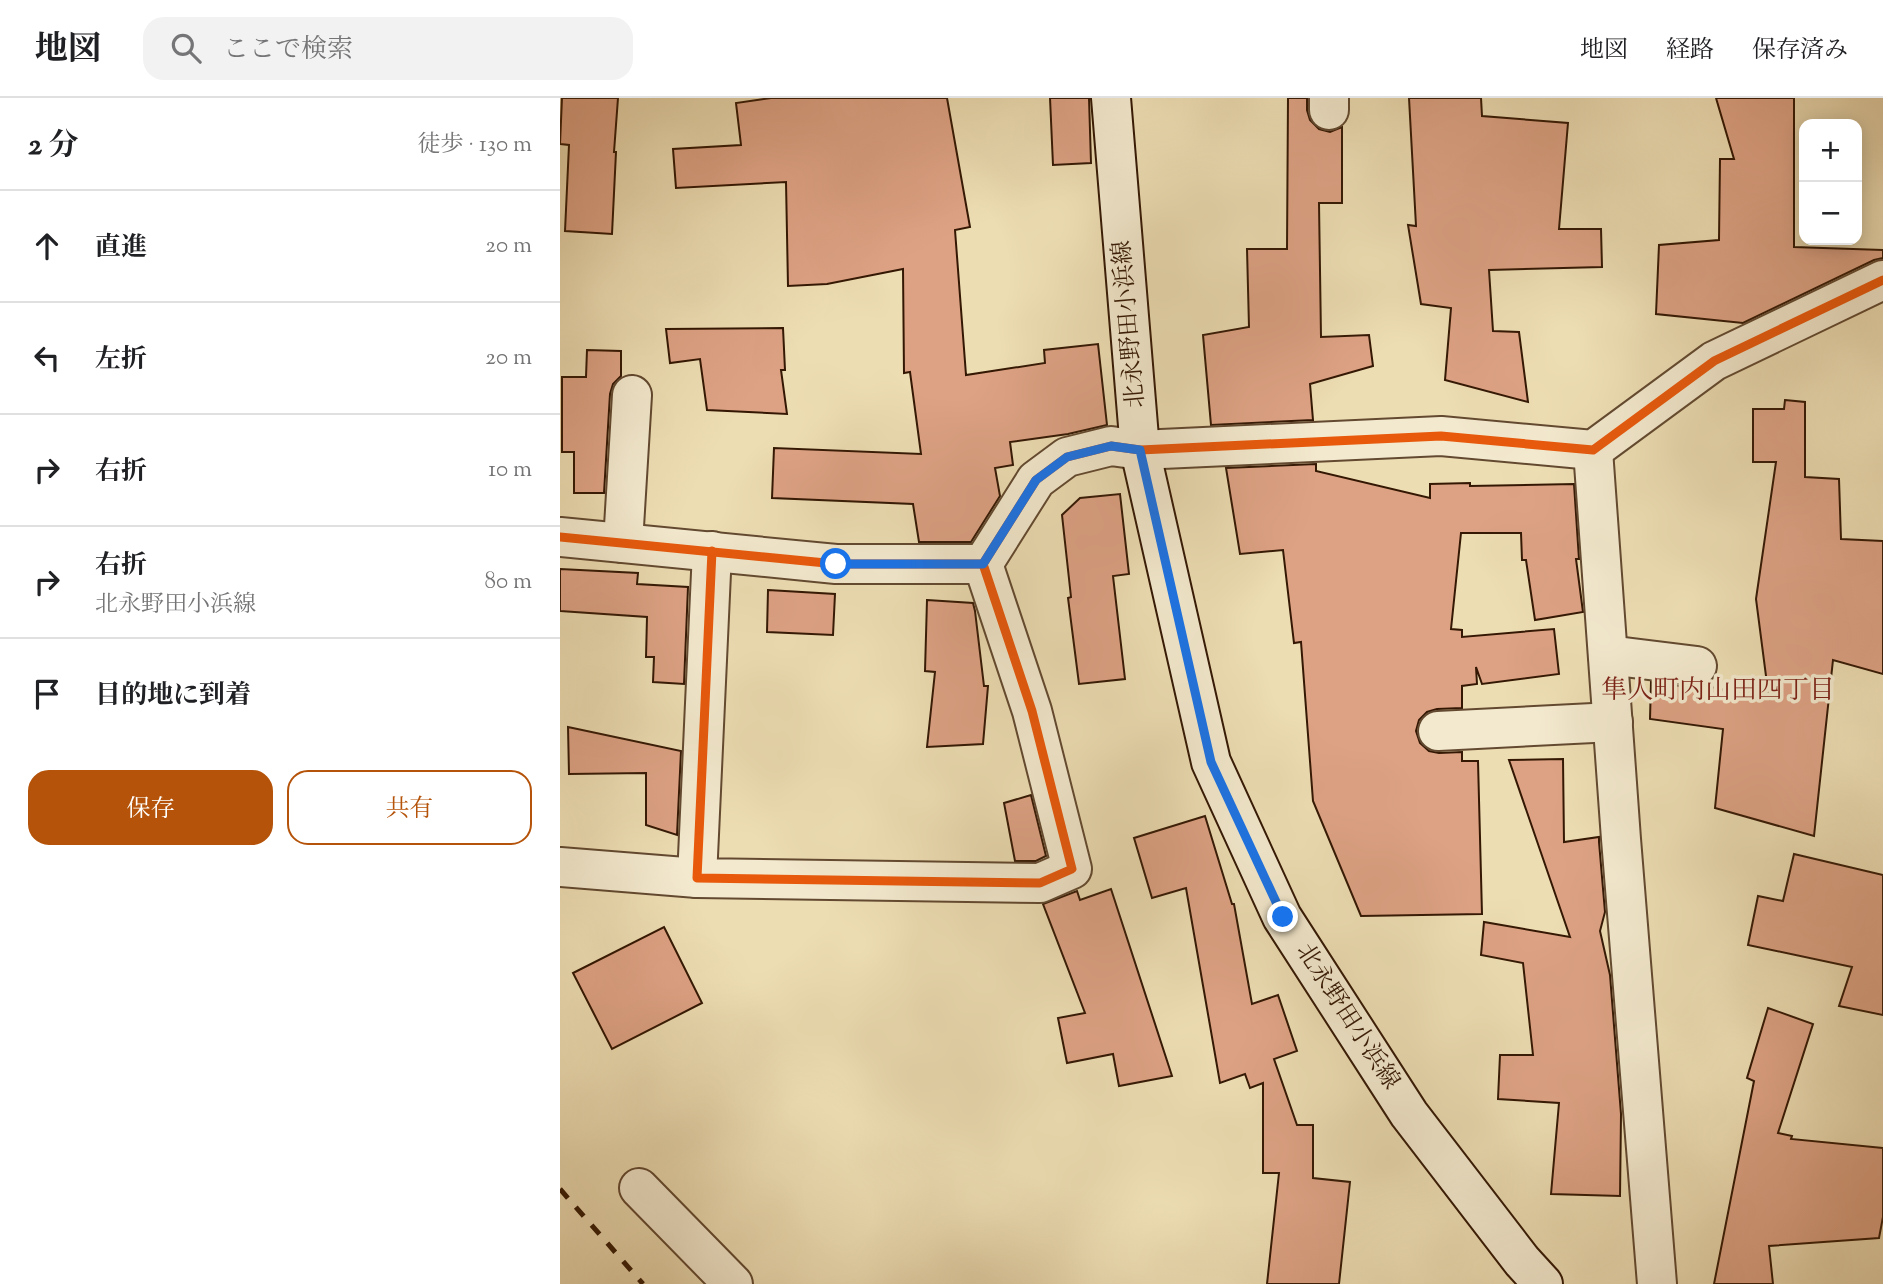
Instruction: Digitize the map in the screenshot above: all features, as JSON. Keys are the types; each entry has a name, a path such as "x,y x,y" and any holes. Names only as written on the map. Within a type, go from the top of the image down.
{"street":[{"name":"北永野田小浜線","path":"1111,98 1140,450 1211,762 1283,917 1409,1114 1522,1261 1543,1284"},
{"path":"983,564 1036,480 1067,457 1111,446 1140,450 1441,436 1593,450 1714,361 1883,280"},
{"path":"623,543 632,395"},
{"path":"1593,450 1657,1284"},
{"path":"560,537 836,564 983,564"},
{"path":"696,878 712,551"},
{"path":"560,867 696,878 1040,883 1072,869 1032,711 983,564"},
{"path":"1608,655 1697,666"},
{"path":"1438,731 1613,722"},
{"path":"639,1188 733,1284"}],"building":[{"path":"562,98 618,98 612,234 565,231 569,145 560,144"},
{"path":"771,98 947,98 970,227 955,230 966,375 1045,363 1044,350 1098,344 1107,425 1068,434 1010,442 1013,465 995,468 1000,496 971,542 919,542 913,504 772,498 774,448 921,454 910,372 904,373 903,269 827,284 788,286 786,182 676,188 673,149 741,145 736,103"},
{"path":"1050,98 1089,98 1091,163 1053,165"},
{"path":"1288,98 1307,98 1310,120 1319,129 1330,132 1342,127 1342,203 1319,203 1321,337 1369,335 1373,366 1310,384 1313,420 1211,425 1203,335 1249,327 1247,249 1287,249"},
{"path":"1409,98 1481,98 1482,116 1568,123 1559,229 1601,229 1602,267 1489,270 1493,331 1519,332 1528,402 1445,380 1451,308 1421,304 1408,225 1416,226"},
{"path":"1716,98 1794,98 1794,247 1883,250 1883,258 1743,323 1656,314 1659,245 1719,240 1720,159 1734,159"},
{"path":"783,328 785,370 781,370 787,414 707,410 700,359 670,363 666,329"},
{"path":"587,350 621,351 621,376 613,384 610,394 604,493 574,493 574,452 562,452 562,377 586,377"},
{"path":"1785,400 1805,402 1805,477 1839,479 1841,539 1883,541 1883,674 1833,660 1814,836 1715,808 1723,729 1650,719 1651,682 1694,688 1706,686 1769,699 1756,599 1776,462 1753,462 1753,409 1784,409"},
{"path":"1316,464 1316,471 1430,498 1430,484 1574,484 1579,559 1576,559 1583,612 1535,620 1526,560 1522,560 1521,533 1461,533 1451,629 1462,630 1462,637 1554,629 1559,674 1482,684 1476,667 1477,684 1462,686 1462,708 1427,712 1419,720 1416,731 1420,743 1429,751 1462,752 1462,761 1478,761 1482,914 1361,916 1313,801 1301,642 1294,643 1283,550 1240,554 1226,468"},
{"path":"1120,494 1129,574 1113,576 1125,679 1079,684 1068,598 1071,597 1062,515 1080,498"},
{"path":"560,569 638,573 637,584 688,587 684,684 653,682 654,657 646,657 647,617 560,611"},
{"path":"768,590 835,594 833,635 767,632"},
{"path":"927,600 973,603 984,686 988,686 983,744 927,747 935,672 925,671"},
{"path":"568,727 681,751 677,835 646,825 646,773 569,774"},
{"path":"1563,759 1564,842 1599,837 1605,912 1600,931 1610,975 1621,1114 1620,1196 1551,1194 1559,1103 1498,1099 1500,1055 1533,1055 1523,963 1481,955 1484,922 1570,937 1509,760"},
{"path":"1031,795 1046,856 1036,861 1015,861 1004,803"},
{"path":"1205,816 1234,904 1252,1004 1278,995 1297,1051 1274,1059 1297,1125 1313,1125 1313,1178 1350,1182 1339,1284 1267,1284 1279,1173 1263,1173 1263,1083 1250,1088 1245,1074 1220,1083 1186,888 1152,898 1134,838"},
{"path":"1794,854 1883,875 1883,1015 1839,1006 1852,967 1748,945 1758,896 1783,901"},
{"path":"1111,889 1172,1076 1119,1086 1113,1054 1067,1063 1058,1018 1085,1013 1043,904 1077,891 1080,900"},
{"path":"664,927 702,1003 612,1049 573,973"},
{"path":"1768,1008 1813,1024 1778,1133 1792,1136 1791,1139 1883,1148 1883,1217 1879,1238 1769,1246 1773,1284 1714,1284 1754,1081 1747,1078"}],"railway":[{"path":"560,1189 643,1284"}],"cycle path":[{"path":"560,537 836,564 983,564 1036,480 1067,457 1111,446 1140,450 1441,436 1593,450 1714,361 1883,280"},
{"path":"712,551 697,878 1040,883 1072,869 1032,711 983,564"}],"district":[{"name":"隼人町内山田四丁目","path":"1718,691"}],"route":[{"path":"836,564 983,564 1036,480 1067,457 1111,446 1140,450 1211,762 1283,917"}]}
